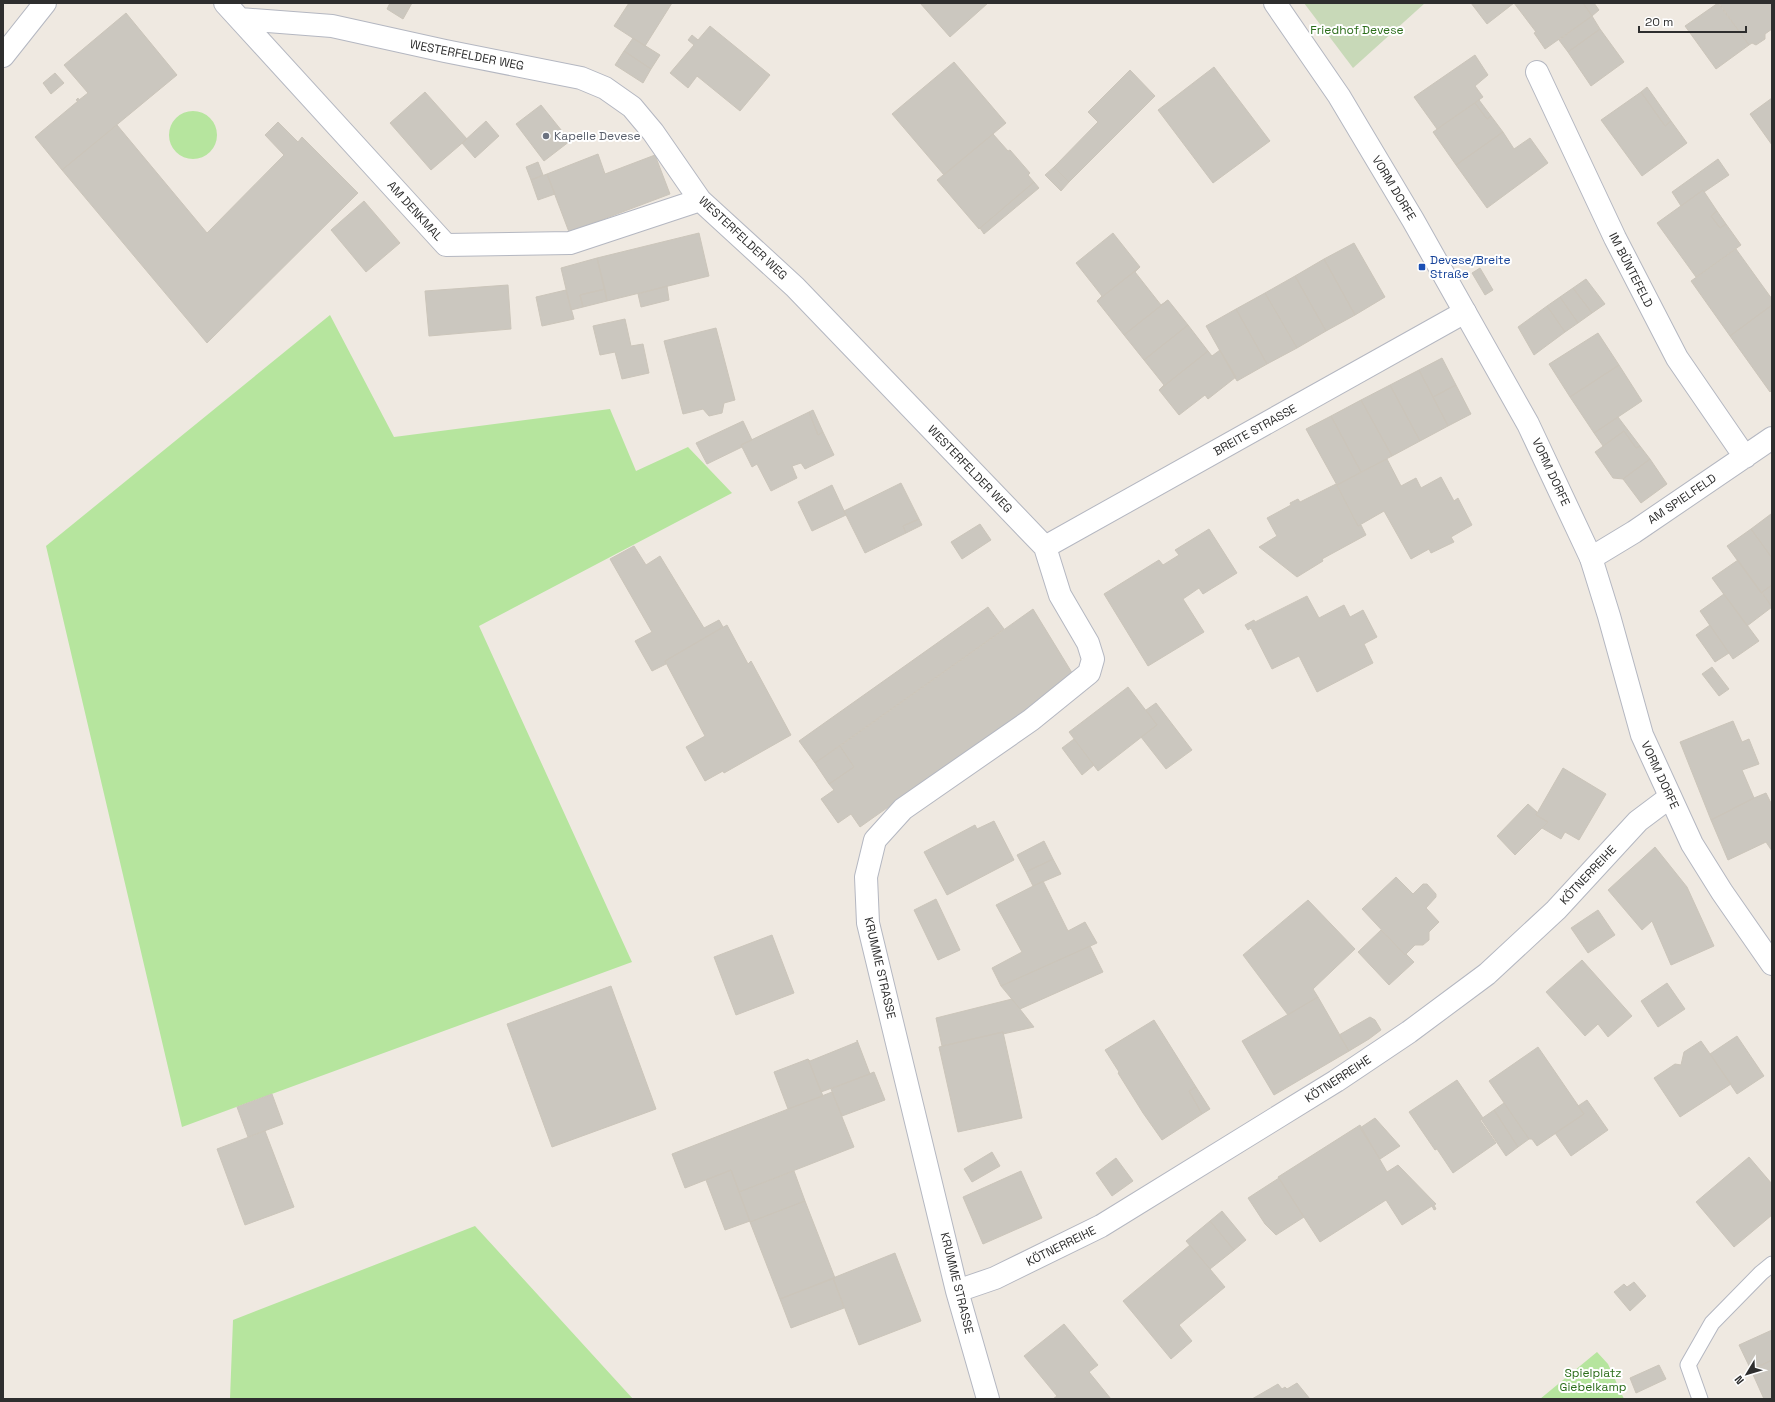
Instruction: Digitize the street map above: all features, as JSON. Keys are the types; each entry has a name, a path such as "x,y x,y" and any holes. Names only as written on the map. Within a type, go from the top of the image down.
{"street":[{"path":"3,56 45,3"},
{"path":"225,3 240,19"},
{"name":"VORM DORFE","path":"1275,3 1339,96 1413,220 1528,424 1591,558 1609,616 1642,735 1670,797 1692,844 1744,925 1772,964"},
{"name":"AM DENKMAL","path":"240,19 446,245 570,243 700,200"},
{"name":"WESTERFELDER WEG","path":"240,19 332,26 445,51 581,78 605,88 632,107 653,132 700,200 795,287 1045,547"},
{"name":"IM BÜNTEFELD","path":"1537,72 1615,238 1677,358 1745,457"},
{"name":"BREITE STRASSE","path":"1045,547 1466,312"},
{"name":"AM SPIELFELD","path":"1591,558 1634,532 1772,438"},
{"name":"KRUMME STRASSE","path":"988,1399 957,1291 868,923 866,877 875,840 903,809 1030,720 1089,673 1093,660 1088,644 1060,595 1045,547"},
{"name":"KÖTNERREIHE","path":"957,1291 995,1278 1101,1226 1297,1105 1409,1032 1487,974 1556,910 1638,821 1670,797"}],"lane":[{"path":"1700,1399 1688,1365 1712,1323 1760,1273 1772,1264"}],"green space":[{"name":"Friedhof Devese","path":"1304,3 1425,3 1353,68"},
{"path":"188,111 198,111 207,115 213,121 217,130 217,140 213,149 207,155 198,159 188,159 179,155 173,149 169,140 169,130 173,121 179,115"},
{"path":"330,315 394,437 610,409 636,471 688,447 732,493 479,626 632,962 182,1127 46,546"},
{"path":"475,1226 633,1399 230,1399 233,1320"},
{"name":"Spielplatz Giebelkamp","path":"1597,1352 1608,1364 1624,1399 1540,1399"}],"building":[{"path":"390,3 412,3 403,19 387,9"},
{"path":"629,3 672,3 645,46 614,26"},
{"path":"920,3 988,3 950,37"},
{"path":"1471,3 1514,3 1487,24"},
{"path":"1514,3 1583,3 1592,16 1545,49 1534,33 1536,32"},
{"path":"1583,3 1594,3 1599,10 1592,16"},
{"path":"1718,3 1749,45 1716,69 1685,26"},
{"path":"1719,3 1772,3 1772,29 1765,34 1765,39 1756,45 1752,43 1749,45"},
{"path":"126,13 177,75 62,170 35,137 78,101 76,100 78,98 79,100 88,93 64,65"},
{"path":"1592,16 1600,29 1568,52 1559,40"},
{"path":"710,26 770,75 740,111 697,76 688,88 670,73 694,45 688,40 692,35 698,40"},
{"path":"1600,29 1624,62 1591,86 1568,52"},
{"path":"633,38 660,55 651,69 624,51"},
{"path":"624,51 651,69 643,83 615,65"},
{"path":"1475,55 1488,75 1475,86 1483,97 1437,129 1414,97"},
{"path":"954,62 1006,123 944,175 892,114"},
{"path":"1214,67 1270,141 1213,183 1158,110"},
{"path":"1130,70 1155,96 1069,182 1054,167 1098,122 1088,112"},
{"path":"55,73 64,83 51,94 43,83"},
{"path":"1647,87 1671,121 1665,126 1641,92"},
{"path":"425,92 467,139 431,170 390,123"},
{"path":"1641,92 1665,126 1671,121 1687,143 1642,176 1601,120"},
{"path":"1772,98 1772,145 1750,114"},
{"path":"1479,100 1491,116 1487,119 1475,103"},
{"path":"1475,103 1487,119 1491,116 1503,132 1456,165 1433,132"},
{"name":"Kapelle Devese","path":"541,105 570,141 544,161 516,124"},
{"path":"486,121 499,136 475,158 462,143"},
{"path":"278,122 298,142 302,137 358,193 207,343 62,170 117,125 207,233 284,155 265,135"},
{"path":"1503,132 1514,149 1530,138 1548,163 1487,208 1456,165"},
{"path":"993,134 1008,151 1010,150 1030,173 1028,175 1034,182 979,229 937,180"},
{"path":"598,154 605,174 655,155 670,194 569,232 547,174"},
{"path":"1718,159 1729,175 1704,192 1703,190 1681,206 1672,192"},
{"path":"538,162 543,175 531,180 526,167"},
{"path":"1054,167 1069,182 1061,191 1045,175"},
{"path":"547,174 555,194 538,200 531,180"},
{"path":"1034,182 1039,188 984,234 980,228"},
{"path":"1703,190 1717,211 1711,216 1720,228 1726,224 1741,245 1696,277 1657,223"},
{"path":"364,201 400,243 366,272 331,230"},
{"path":"1717,211 1726,224 1720,228 1711,216"},
{"path":"699,233 709,276 607,301 597,258"},
{"path":"1113,233 1140,267 1097,301 1102,296 1076,263"},
{"path":"1354,243 1385,297 1355,315 1324,259"},
{"path":"1736,249 1772,299 1772,305 1730,336 1691,281"},
{"path":"597,258 605,289 580,295 583,307 571,310 561,268"},
{"path":"1324,259 1355,315 1326,331 1295,276"},
{"path":"1140,267 1135,272 1161,305 1168,300 1124,335 1097,301"},
{"path":"1480,268 1493,290 1485,295 1472,273"},
{"path":"1295,276 1326,331 1297,348 1265,293"},
{"path":"1586,279 1605,304 1592,313 1573,288"},
{"path":"508,285 511,329 429,336 425,291"},
{"path":"667,286 669,300 641,307 638,294"},
{"path":"1573,288 1592,313 1578,323 1560,297"},
{"path":"605,289 607,301 583,307 580,295"},
{"path":"566,290 574,319 542,326 536,297"},
{"path":"1265,293 1297,348 1267,364 1236,309"},
{"path":"1560,297 1578,323 1565,332 1547,306"},
{"path":"1168,300 1188,325 1144,360 1124,335"},
{"path":"1772,305 1772,390 1770,392 1730,336"},
{"path":"1547,306 1565,332 1534,355 1518,327"},
{"path":"1236,309 1267,364 1237,381 1206,326"},
{"path":"625,319 631,346 643,344 649,373 622,379 615,352 600,355 593,326"},
{"path":"1188,325 1208,351 1159,390 1164,385 1144,360"},
{"path":"716,328 735,400 724,403 722,413 709,416 703,409 683,414 664,341"},
{"path":"1598,333 1619,365 1570,397 1549,364"},
{"path":"1220,350 1236,377 1208,399 1205,395 1179,415 1159,390 1208,351 1212,356"},
{"path":"1442,358 1456,385 1433,397 1419,370"},
{"path":"1619,365 1642,401 1594,433 1570,397"},
{"path":"1419,370 1448,426 1420,441 1390,385"},
{"path":"1390,385 1420,441 1392,456 1361,400"},
{"path":"1456,385 1471,414 1448,426 1433,397"},
{"path":"1361,400 1392,456 1361,472 1331,416"},
{"path":"813,410 823,432 818,435 809,412"},
{"path":"809,412 818,435 823,432 834,455 805,469 801,463 792,466 797,478 771,491 757,464 752,467 741,445"},
{"path":"1331,416 1361,472 1337,485 1306,429"},
{"path":"1618,417 1640,446 1636,448 1624,431 1603,446 1594,433"},
{"path":"743,421 752,440 741,445 742,447 707,464 696,443"},
{"path":"1624,431 1636,448 1640,446 1650,459 1623,479 1613,478 1595,452"},
{"path":"1387,459 1401,486 1416,478 1421,488 1441,477 1454,501 1458,498 1472,525 1451,537 1454,542 1431,553 1429,549 1411,559 1384,511 1358,526 1337,485"},
{"path":"1650,459 1667,484 1641,503 1623,479"},
{"path":"901,483 919,519 903,526 906,533 865,553 844,511"},
{"path":"1336,484 1358,526 1361,525 1366,535 1322,559 1323,561 1297,577 1259,547 1277,536 1267,518 1291,505 1290,503 1298,499 1300,502"},
{"path":"832,485 846,515 812,531 798,502"},
{"path":"1771,514 1772,515 1772,558 1751,529"},
{"path":"919,519 922,525 906,533 903,526"},
{"path":"980,524 991,540 962,559 951,542"},
{"path":"1209,529 1237,573 1203,594 1199,588 1183,599 1204,632 1148,666 1104,594 1159,560 1163,565 1179,555 1175,550"},
{"path":"1751,529 1772,558 1772,585 1761,593 1727,546"},
{"path":"634,546 646,565 660,556 704,628 719,620 723,627 665,661 666,664 652,671 635,641 652,632 610,559"},
{"path":"1738,560 1772,607 1747,626 1712,578"},
{"path":"1772,585 1772,607 1762,592"},
{"path":"1724,594 1759,641 1733,659 1700,611"},
{"path":"1307,596 1319,618 1344,605 1350,617 1363,610 1377,637 1364,644 1373,663 1317,692 1299,656 1272,669 1251,628 1248,630 1245,625 1254,620 1255,622"},
{"path":"988,607 1004,629 815,763 799,741"},
{"path":"1033,609 1074,676 860,827 851,814 838,823 821,799 834,790 829,784 854,767 840,746"},
{"path":"727,625 748,664 751,661 791,735 724,773 723,771 705,781 686,747 705,736 665,661"},
{"path":"1710,625 1729,653 1715,662 1696,635"},
{"path":"1712,667 1729,689 1719,696 1702,674"},
{"path":"1128,687 1157,725 1098,771 1069,732"},
{"path":"1156,703 1192,750 1166,769 1141,737 1157,725 1146,710"},
{"path":"1733,721 1742,742 1749,739 1759,764 1742,770 1754,798 1711,820 1680,742"},
{"path":"1074,739 1094,765 1082,775 1062,748"},
{"path":"840,746 854,767 829,784 815,763"},
{"path":"1563,768 1606,794 1579,840 1565,832 1561,839 1542,828 1548,822 1536,815"},
{"path":"1766,793 1772,805 1772,851 1766,842 1728,860 1711,820"},
{"path":"1528,804 1537,812 1536,815 1548,822 1515,855 1497,836"},
{"path":"994,821 1014,860 947,895 924,852 975,825 977,829"},
{"path":"1044,841 1053,859 1026,872 1017,855"},
{"path":"1655,847 1687,887 1714,946 1671,965 1652,921 1642,930 1608,890"},
{"path":"1053,859 1061,874 1033,886 1026,872"},
{"path":"1396,877 1413,894 1423,884 1427,884 1436,894 1436,897 1426,908 1439,922 1429,932 1429,940 1423,945 1415,945 1405,955 1362,909"},
{"path":"1043,881 1068,931 1085,922 1097,943 1001,986 992,968 1022,952 996,905"},
{"path":"936,899 960,950 938,960 914,910"},
{"path":"1308,900 1355,949 1313,989 1318,997 1288,1015 1243,955"},
{"path":"1598,910 1615,935 1588,953 1571,928"},
{"path":"1381,930 1405,955 1406,954 1414,962 1389,985 1358,952"},
{"path":"772,935 794,993 736,1015 714,957"},
{"path":"1090,946 1103,972 1020,1009 1001,986"},
{"path":"1582,960 1632,1016 1608,1037 1598,1024 1585,1036 1546,992"},
{"path":"1667,983 1685,1009 1658,1027 1641,1001"},
{"path":"611,986 656,1109 552,1147 507,1024"},
{"path":"1318,997 1349,1051 1274,1095 1242,1041"},
{"path":"1012,999 1034,1027 1003,1034 1003,1032 942,1046 936,1018"},
{"path":"1370,1017 1375,1020 1381,1030 1349,1051 1339,1035"},
{"path":"1154,1020 1196,1087 1189,1091 1202,1114 1162,1140 1143,1113 1105,1050"},
{"path":"1003,1032 1022,1118 958,1132 939,1047"},
{"path":"1737,1036 1764,1076 1737,1094 1710,1054"},
{"path":"857,1040 870,1074 821,1092 808,1059 810,1061 857,1042"},
{"path":"1701,1041 1731,1084 1680,1117 1654,1078 1675,1064 1681,1065 1684,1052"},
{"path":"1538,1047 1584,1114 1537,1146 1532,1139 1529,1139 1489,1081"},
{"path":"808,1059 823,1096 788,1109 774,1072"},
{"path":"874,1072 885,1100 842,1116 831,1089"},
{"path":"1457,1080 1483,1118 1480,1120 1496,1143 1453,1173 1409,1112"},
{"path":"1196,1087 1210,1109 1202,1114 1189,1091"},
{"path":"832,1092 854,1147 739,1192 731,1170 685,1188 672,1154"},
{"path":"272,1094 283,1124 248,1137 237,1107"},
{"path":"1587,1100 1608,1130 1571,1156 1555,1133 1584,1114 1578,1106"},
{"path":"1504,1103 1529,1139 1518,1147 1494,1110"},
{"path":"1494,1110 1518,1147 1506,1156 1481,1119"},
{"path":"1375,1118 1400,1146 1380,1159 1360,1128"},
{"path":"1360,1125 1387,1172 1398,1165 1436,1204 1434,1205 1436,1209 1434,1210 1432,1206 1402,1225 1386,1200 1320,1242 1278,1177"},
{"path":"265,1131 294,1207 245,1225 217,1149"},
{"path":"992,1152 1000,1166 972,1182 964,1169"},
{"path":"1749,1157 1772,1184 1772,1215 1734,1247 1696,1202"},
{"path":"1116,1158 1133,1181 1112,1196 1096,1173"},
{"path":"731,1170 750,1221 725,1230 706,1180"},
{"path":"794,1171 805,1201 750,1222 739,1192"},
{"path":"1021,1171 1042,1218 983,1244 963,1197"},
{"path":"1279,1178 1304,1217 1276,1235 1265,1224 1248,1198"},
{"path":"805,1201 835,1278 780,1299 750,1222"},
{"path":"1222,1211 1246,1240 1234,1250 1210,1221"},
{"path":"1210,1221 1234,1250 1210,1269 1186,1241"},
{"path":"1190,1245 1225,1287 1179,1325 1192,1341 1171,1359 1123,1301"},
{"path":"895,1253 921,1321 859,1345 833,1278"},
{"path":"833,1278 844,1308 791,1328 780,1299"},
{"path":"1634,1282 1646,1296 1630,1311 1614,1292 1624,1284 1627,1287"},
{"path":"1064,1324 1098,1365 1089,1372 1111,1399 1053,1399 1057,1396 1024,1356"},
{"path":"1772,1330 1772,1360 1751,1370 1739,1345"},
{"path":"1772,1360 1772,1399 1764,1399 1751,1370"},
{"path":"1659,1365 1666,1379 1636,1393 1630,1378"},
{"path":"1297,1383 1310,1399 1252,1399 1278,1384 1282,1389 1285,1387 1287,1389"}],"place":[{"name":"Kapelle Devese","path":"546,136"},
{"name":"Devese/Breite Straße","path":"1422,267"}]}
